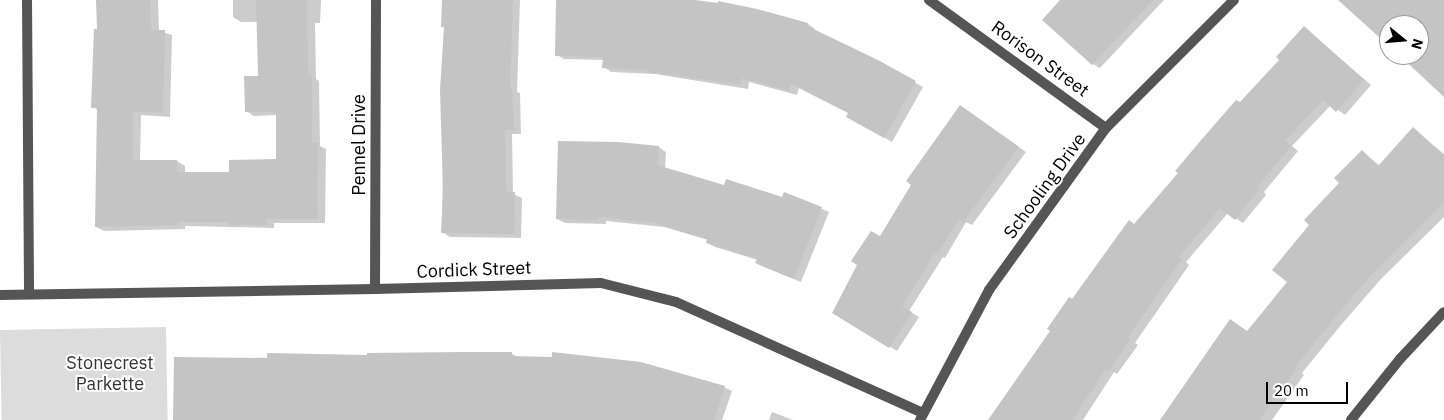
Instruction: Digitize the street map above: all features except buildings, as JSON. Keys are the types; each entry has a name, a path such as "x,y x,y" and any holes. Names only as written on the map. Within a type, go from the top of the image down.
{"street":[{"path":"27,0 29,294"},
{"name":"Pennel Drive","path":"375,289 376,0"},
{"name":"Rorison Street","path":"929,0 1106,128"},
{"name":"Schooling Drive","path":"922,416 989,290 1106,128 1234,0"},
{"name":"Cordick Street","path":"0,295 601,283 676,302 922,416"},
{"path":"1351,420 1400,359 1444,312"}],"green space":[{"name":"Stonecrest Parkette","path":"166,327 168,420 2,420 0,330"}]}
